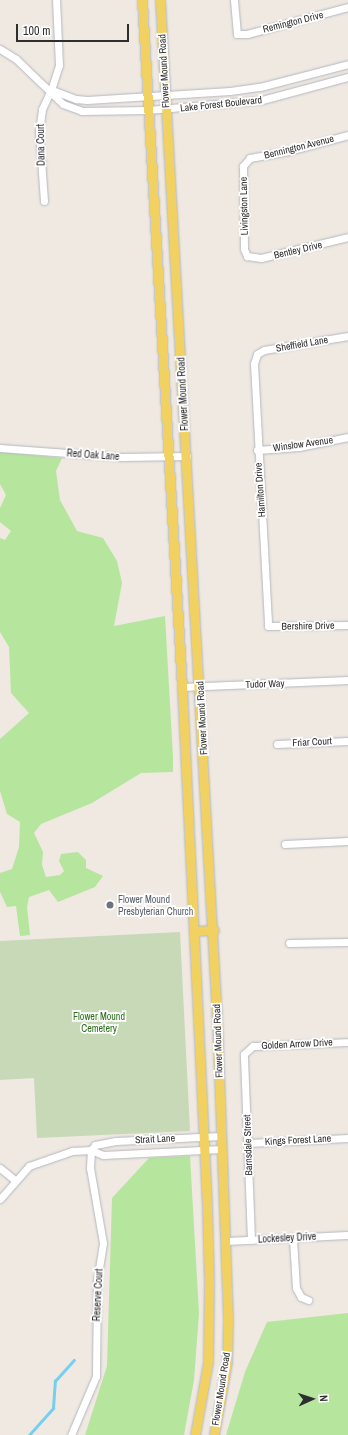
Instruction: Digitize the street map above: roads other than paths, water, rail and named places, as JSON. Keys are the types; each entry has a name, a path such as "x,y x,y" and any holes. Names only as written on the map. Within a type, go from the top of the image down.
{"main road":[{"name":"Flower Mound Road","path":"142,0 182,687 210,1281 208,1362 195,1435"},
{"name":"Flower Mound Road","path":"160,0 214,930 222,1136 227,1356 214,1435"},
{"path":"194,931 214,930"}],"street":[{"name":"Dana Court","path":"44,201 39,131 42,109 51,90 59,65 56,0"},
{"name":"Remington Drive","path":"234,0 237,34 247,34 348,7"},
{"name":"Lake Forest Boulevard","path":"0,49 16,59 51,90 63,104 82,111 166,109 262,100 348,77"},
{"name":"Lake Forest Boulevard","path":"51,90 76,99 87,100 148,98 244,90 348,64"},
{"name":"Bennington Avenue","path":"250,158 289,150 348,134"},
{"name":"Livingston Lane","path":"247,256 244,249 243,166 250,158"},
{"name":"Bentley Drive","path":"247,256 261,258 348,237"},
{"name":"Sheffield Lane","path":"258,354 264,350 348,336"},
{"name":"Hamilton Drive","path":"258,354 254,364 257,450 268,626"},
{"name":"Winslow Avenue","path":"257,450 299,447 348,437"},
{"name":"Red Oak Lane","path":"0,448 115,457 187,456"},
{"name":"Bershire Drive","path":"268,626 348,625"},
{"name":"Tudor Way","path":"182,687 348,680"},
{"path":"348,680 348,687"},
{"name":"Friar Court","path":"277,744 348,741"},
{"path":"285,844 348,841"},
{"path":"290,943 348,942"},
{"name":"Golden Arrow Drive","path":"247,1050 253,1046 348,1042"},
{"name":"Barnsdale Street","path":"247,1050 244,1054 251,1240"},
{"name":"Strait Lane","path":"91,1150 95,1145 116,1141 222,1136"},
{"name":"Kings Forest Lane","path":"248,1143 348,1138"},
{"name":"Strait Lane","path":"0,1199 15,1180 34,1163 72,1151 91,1150 95,1154 103,1154 222,1149"},
{"name":"Reserve Court","path":"71,1435 96,1376 97,1281 103,1243 90,1168 91,1150"},
{"path":"0,1168 15,1180"},
{"name":"Lockesley Drive","path":"225,1241 348,1235"},
{"path":"293,1238 296,1288 301,1297 308,1300"}],"waterway":[{"path":"29,1435 53,1408 55,1381 74,1360"}],"place":[{"name":"Flower Mound Presbyterian Church","path":"110,905"}],"park label":[{"name":"Flower Mound Cemetery","path":"99,1022"}]}
